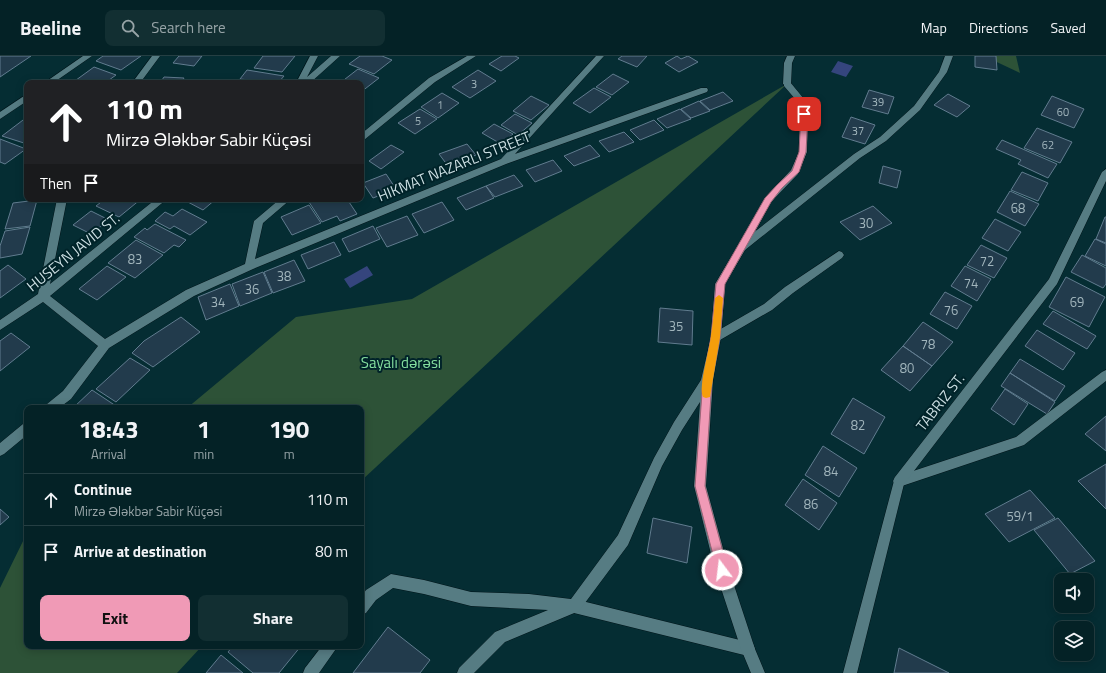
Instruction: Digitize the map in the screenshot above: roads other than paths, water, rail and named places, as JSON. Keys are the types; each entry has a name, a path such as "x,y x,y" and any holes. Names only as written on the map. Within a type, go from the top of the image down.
{"street":[{"path":"52,80 88,56"},
{"path":"138,80 156,56"},
{"path":"302,80 314,56"},
{"path":"308,80 336,56"},
{"path":"364,136 432,80 472,56"},
{"path":"503,162 600,56"},
{"path":"758,673 748,649 722,570 700,486 707,380 716,337 720,284 768,200 779,186 795,172 803,152 804,114 800,99 787,84 788,63 791,56"},
{"path":"742,246 857,156 883,139 918,108 943,72 949,56"},
{"name":"HIKMAT NAZARLI STREET","path":"55,405 67,395 105,345 190,293 249,266 503,162 704,90"},
{"path":"0,116 24,99"},
{"name":"TABRIZ ST.","path":"850,673 899,481 1053,281 1106,172"},
{"path":"61,202 43,296 105,345"},
{"name":"HUSEYN JAVID ST.","path":"0,326 43,296 158,202"},
{"path":"249,266 258,221 282,202"},
{"path":"716,337 768,307 789,290 840,255"},
{"path":"899,481 1020,441 1106,374"},
{"path":"464,673 500,637 574,606 622,540 661,456 707,380"},
{"path":"0,450 24,430"},
{"path":"364,604 371,595 391,581 424,587 471,599 529,601 574,606 748,649"},
{"path":"310,673 329,649"}],"water":[{"path":"838,61 853,66 846,77 831,72"},
{"path":"367,266 373,275 350,288 344,279"}],"park label":[{"name":"Sayalı dərəsi","path":"401,362"}]}
